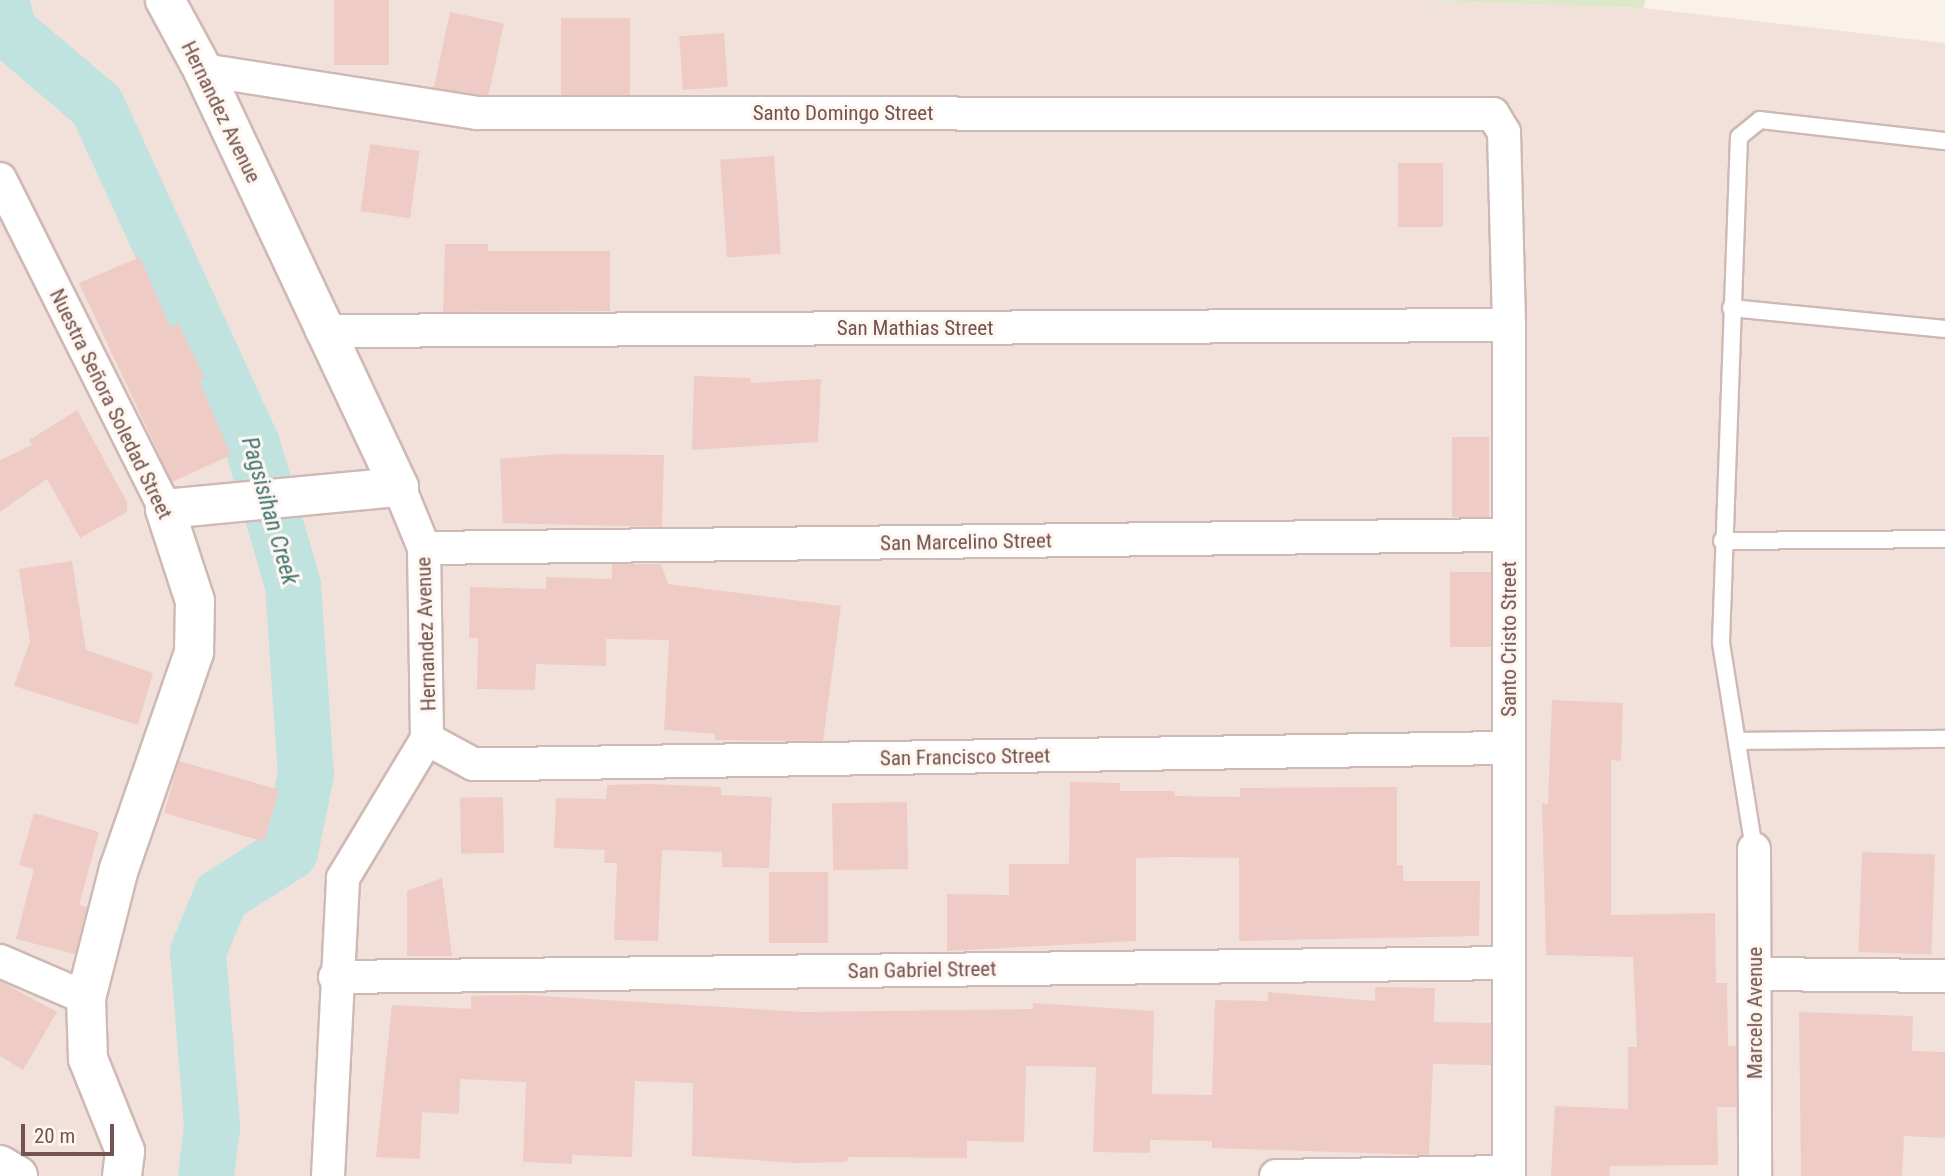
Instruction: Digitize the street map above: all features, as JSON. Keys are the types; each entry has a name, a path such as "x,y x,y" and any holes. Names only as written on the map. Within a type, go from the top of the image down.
{"street":[{"name":"Hernandez Avenue","path":"165,0 203,70 322,331 399,487 424,548 427,739 343,878 335,977 328,1176"},
{"name":"Santo Domingo Street","path":"203,70 477,113 1486,113"},
{"name":"Santo Cristo Street","path":"1486,113 1500,121 1504,132 1509,325 1509,1174"},
{"name":"Nuestra Señora Soledad Street","path":"0,179 165,509 195,601 194,652 119,869 86,998 88,1059 125,1151 122,1176"},
{"name":"San Mathias Street","path":"322,331 1509,325"},
{"path":"165,509 399,487"},
{"name":"San Marcelino Street","path":"424,548 1509,535"},
{"name":"San Francisco Street","path":"427,739 452,756 496,764 1509,748"},
{"name":"Marcelo Avenue","path":"1754,849 1755,1176"},
{"path":"0,961 86,998"},
{"name":"San Gabriel Street","path":"335,977 1509,963"},
{"path":"1755,974 1945,976"},
{"path":"0,1165 18,1176"},
{"path":"1276,1176 1509,1174"}],"lane":[{"path":"1754,849 1740,741 1721,642 1722,541 1738,147 1746,127 1760,120 1945,141"},
{"path":"1731,308 1945,329"},
{"path":"1722,541 1945,540"},
{"path":"1740,741 1945,740"}],"shaded area":[{"path":"0,0 1406,0 1644,8 1945,43 1945,1176 0,1176"}],"green space":[{"path":"1406,0 1646,0 1643,8"}],"building":[{"path":"334,0 389,0 389,65 334,65"},
{"path":"450,12 504,23 488,100 434,88"},
{"path":"561,18 630,18 630,95 561,95"},
{"path":"724,33 728,87 683,90 679,36"},
{"path":"370,144 420,151 410,218 361,211"},
{"path":"774,156 781,254 727,258 720,160"},
{"path":"1398,163 1443,163 1443,227 1398,227"},
{"path":"445,244 488,244 488,251 610,251 610,311 443,312"},
{"path":"140,257 170,327 178,323 205,378 199,381 231,455 172,482 79,283"},
{"path":"694,376 751,378 751,383 821,379 818,442 692,450"},
{"path":"77,410 127,502 127,512 80,538 47,479 0,512 0,460 32,445 29,440"},
{"path":"1452,437 1489,437 1489,517 1452,517"},
{"path":"557,454 664,455 662,527 503,523 500,459"},
{"path":"72,561 86,650 153,673 138,725 14,686 30,641 19,569"},
{"path":"612,564 661,564 668,584 841,606 823,741 715,740 715,734 664,730 669,640 606,639 606,666 536,664 535,690 477,689 478,638 469,638 470,587 546,589 546,577 612,579"},
{"path":"1450,572 1491,572 1491,647 1450,647"},
{"path":"1552,700 1623,703 1621,761 1611,760 1611,915 1715,913 1716,983 1727,983 1728,1046 1736,1046 1736,1107 1717,1107 1718,1165 1610,1166 1609,1176 1551,1176 1555,1106 1628,1109 1628,1047 1637,1047 1633,957 1546,955 1542,803 1548,804"},
{"path":"179,761 279,790 264,842 164,813"},
{"path":"1070,782 1120,783 1120,791 1174,791 1175,796 1240,797 1240,788 1397,787 1397,865 1403,865 1403,881 1480,881 1479,936 1239,941 1239,858 1136,858 1136,941 947,951 947,894 1009,895 1009,864 1069,864"},
{"path":"607,785 721,787 721,795 772,797 769,868 722,867 722,852 662,850 658,941 614,940 617,863 604,863 605,850 554,848 556,798 606,799"},
{"path":"503,797 504,853 461,854 460,798"},
{"path":"907,802 908,869 833,870 832,803"},
{"path":"34,813 99,832 79,905 87,907 75,954 16,939 34,869 19,865"},
{"path":"1862,852 1935,855 1931,954 1859,952"},
{"path":"769,872 828,872 828,943 769,943"},
{"path":"442,878 452,956 407,956 407,891"},
{"path":"0,981 57,1012 23,1070 0,1056"},
{"path":"1375,987 1435,988 1434,1022 1491,1023 1491,1065 1433,1064 1429,1155 1212,1148 1212,1141 1150,1140 1150,1153 1093,1152 1096,1067 1026,1066 1024,1142 967,1141 967,1158 848,1157 847,1162 796,1163 692,1156 693,1083 635,1081 632,1157 572,1155 572,1164 523,1162 526,1082 460,1079 459,1114 422,1112 420,1159 376,1157 392,1005 471,1009 471,996 524,995 804,1012 1033,1009 1033,1003 1154,1011 1152,1094 1212,1095 1215,1000 1268,1001 1268,992 1375,1001"},
{"path":"1799,1012 1913,1016 1912,1051 1945,1052 1945,1138 1904,1136 1902,1176 1801,1176"}],"waterway":[{"name":"Pagsisihan Creek","path":"1,0 9,31 97,106 252,444 293,585 306,774 290,852 221,896 198,952 212,1127 206,1176"}]}
